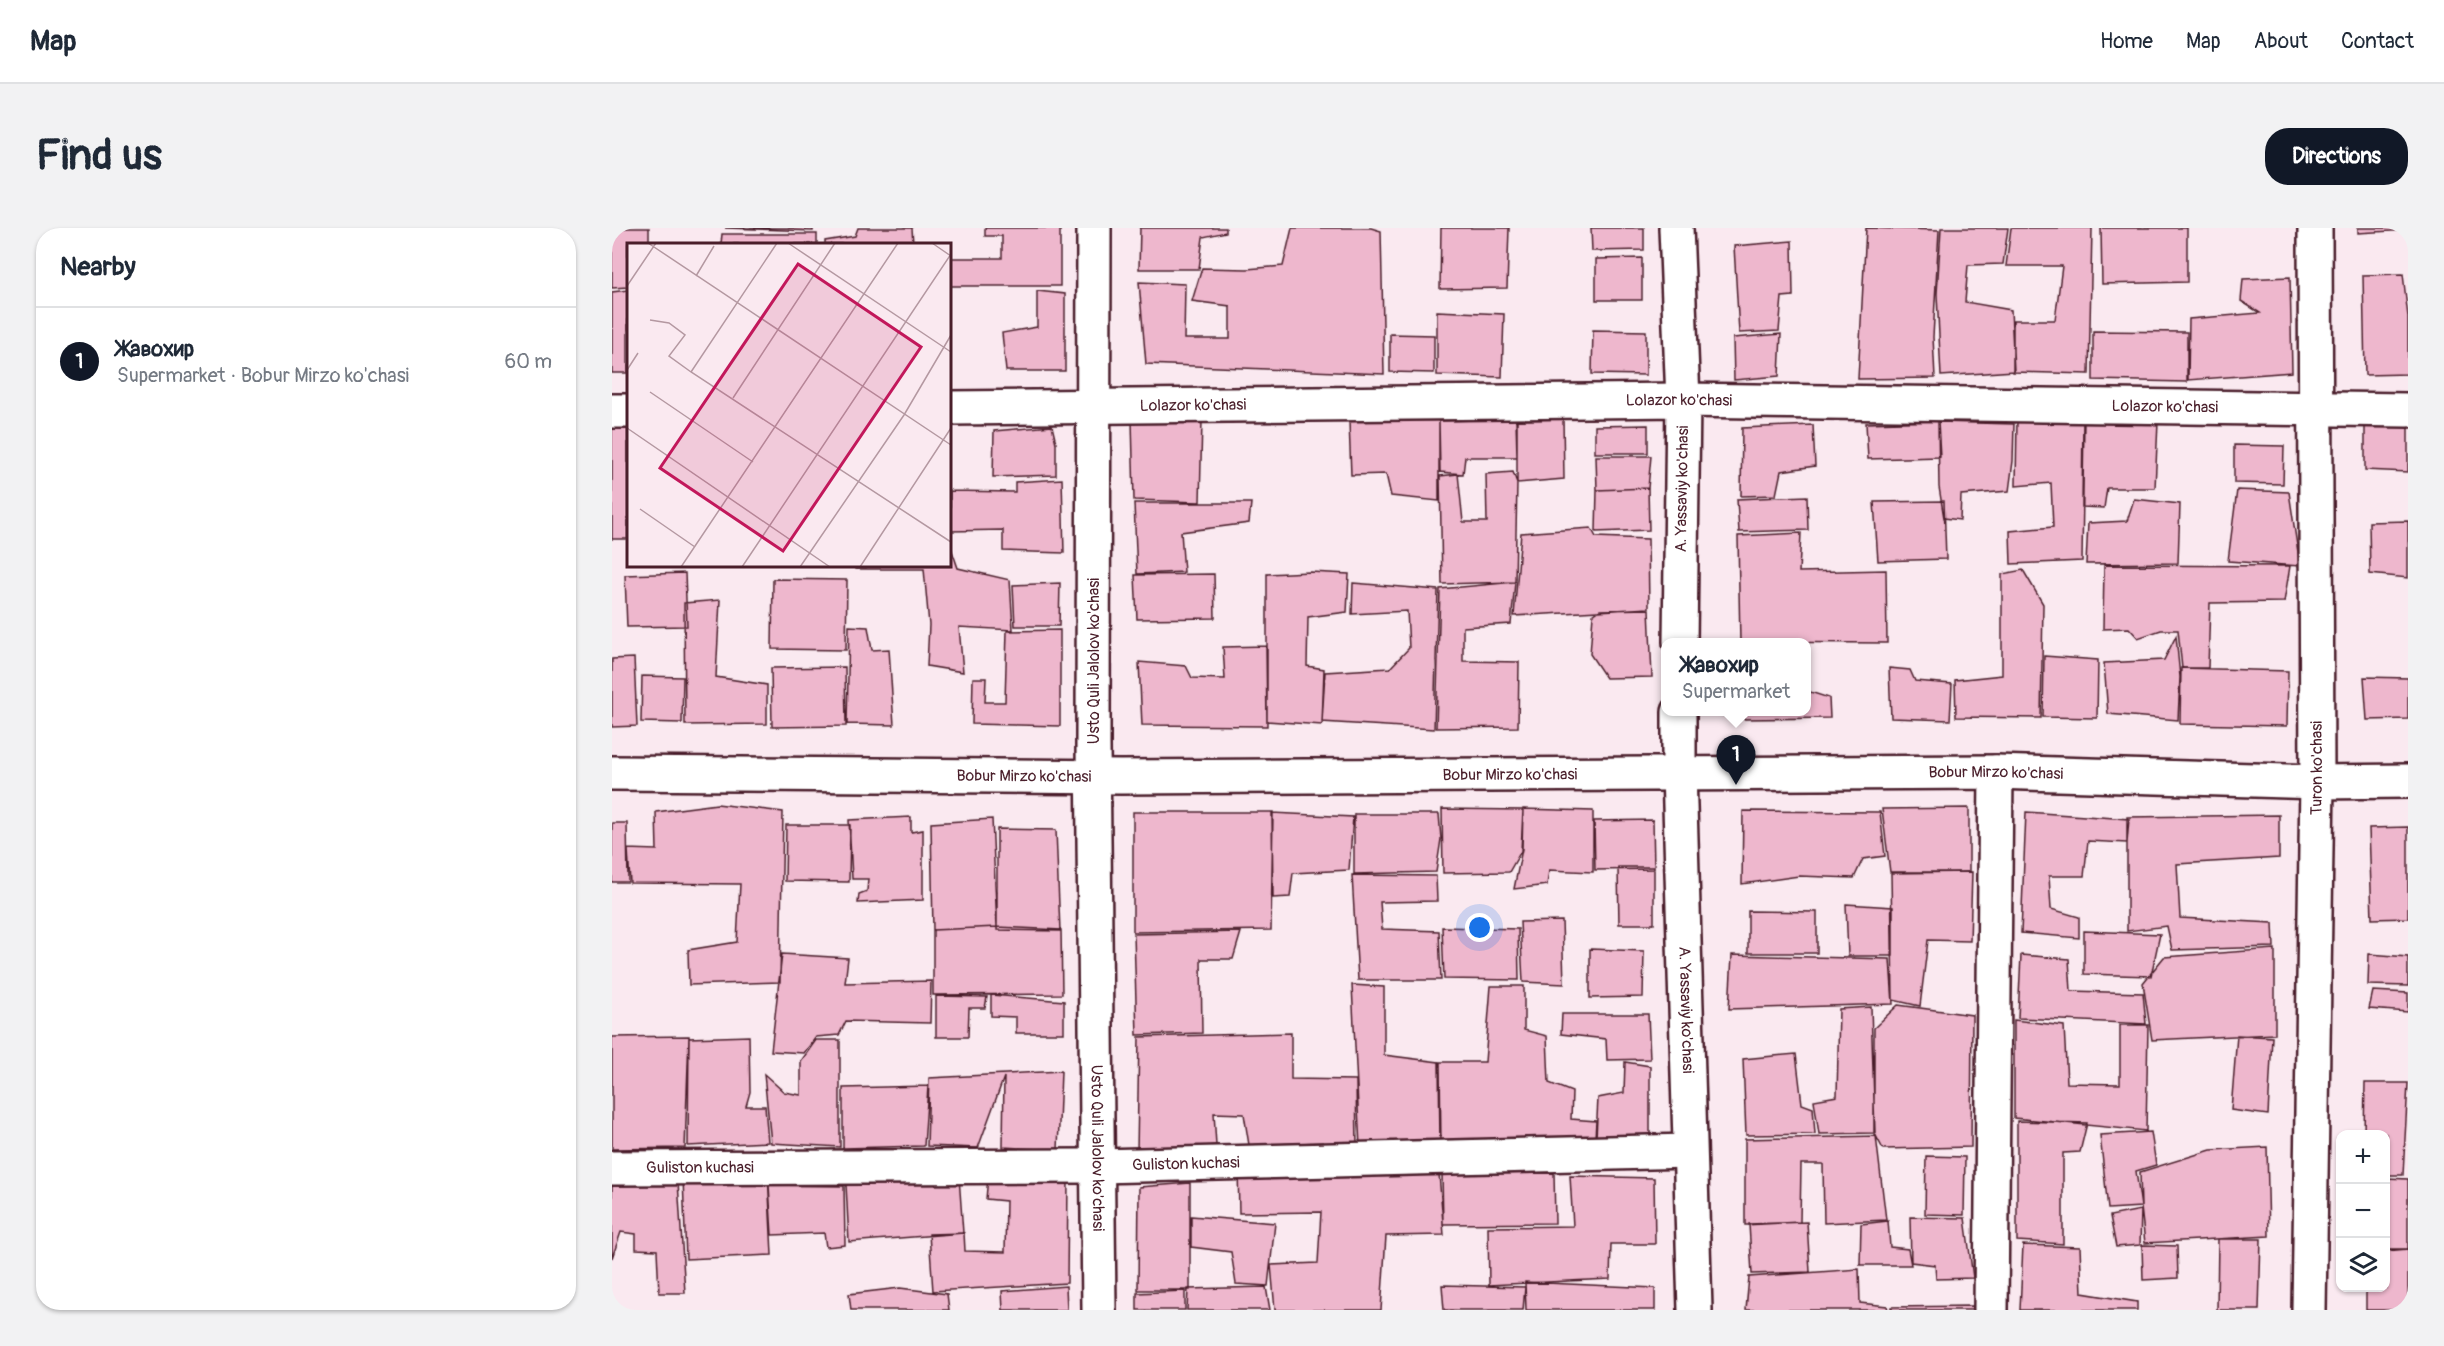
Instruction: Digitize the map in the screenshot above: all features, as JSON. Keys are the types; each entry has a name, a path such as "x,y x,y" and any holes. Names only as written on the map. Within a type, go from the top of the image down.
{"street":[{"name":"Usto Quli Jalolov ko'chasi","path":"1094,228 1094,777 1100,1310"},
{"name":"A. Yassaviy ko'chasi","path":"1676,228 1683,400 1680,638"},
{"name":"Turon ko'chasi","path":"2309,1310 2317,782 2315,228"},
{"name":"Lolazor ko'chasi","path":"951,408 1683,400 2408,410"},
{"name":"A. Yassaviy ko'chasi","path":"1680,716 1679,772 1695,1310"},
{"name":"Bobur Mirzo ko'chasi","path":"612,773 1094,777 1996,772 2317,782 2408,781"},
{"path":"1991,1310 1996,772"},
{"name":"Guliston kuchasi","path":"612,1168 1099,1166 1689,1151"}],"building":[{"path":"612,228 649,228 649,243 627,243 627,287 612,288"},
{"path":"725,228 813,228 813,231"},
{"path":"858,228 912,228 913,243 825,243 825,241 855,236"},
{"path":"985,228 1060,228 1060,286 951,286 951,258 1002,258 1002,236 985,236"},
{"path":"1140,228 1226,228 1226,232 1203,237 1199,269 1139,269"},
{"path":"1292,228 1371,228 1381,231 1384,374 1146,364 1139,282 1185,284 1184,339 1230,339 1230,306 1192,301 1202,268 1247,269 1283,266"},
{"path":"1441,228 1509,228 1507,288 1440,289"},
{"path":"1591,228 1644,228 1644,250 1592,251"},
{"path":"1866,228 1939,230 1933,337 1935,378 1858,379"},
{"path":"1941,228 2008,228 2003,264 1968,265 1965,302 2011,310 2014,371 1941,376 1937,294"},
{"path":"2011,228 2092,228 2089,374 2013,372 2013,320 2055,320 2062,266 2006,266"},
{"path":"2101,228 2187,228 2187,282 2102,284"},
{"path":"2358,228 2408,228 2408,230 2358,233"},
{"path":"722,234 817,234 817,243 721,243"},
{"path":"1792,241 1793,296 1782,297 1779,331 1739,333 1734,246"},
{"path":"1642,258 1642,300 1596,300 1596,259"},
{"path":"2403,274 2408,317 2408,374 2365,375 2363,275"},
{"path":"2290,277 2292,372 2188,380 2189,319 2260,313 2241,301 2243,279"},
{"path":"627,290 627,373 612,373 612,292"},
{"path":"1037,291 1065,294 1065,371 1006,371 1002,333 1037,327"},
{"path":"1437,311 1504,314 1502,377 1437,375"},
{"path":"1593,330 1646,331 1646,375 1592,374"},
{"path":"2093,331 2187,332 2187,382 2093,380"},
{"path":"1390,334 1434,335 1434,373 1390,372"},
{"path":"1781,334 1779,376 1734,380 1733,338"},
{"path":"1439,419 1439,501 1391,496 1386,474 1351,475 1349,421"},
{"path":"1516,419 1517,457 1465,457 1463,474 1440,472 1439,421"},
{"path":"1563,419 1564,479 1517,483 1517,420"},
{"path":"2017,419 2084,420 2082,561 2011,564 2010,531 2053,527 2051,483 2016,486"},
{"path":"2083,419 2158,422 2155,488 2107,488 2104,508 2082,507"},
{"path":"1132,420 1202,420 1200,502 1134,500"},
{"path":"1938,421 1940,457 1868,459 1866,423"},
{"path":"612,422 627,422 627,539 612,539"},
{"path":"1938,422 2014,424 2009,491 1961,495 1960,520 1944,518 1939,487"},
{"path":"2365,423 2408,423 2408,472 2365,470"},
{"path":"1648,425 1648,453 1595,453 1595,426"},
{"path":"1813,425 1815,466 1781,471 1776,495 1741,496 1742,428"},
{"path":"1052,426 1056,443 1056,475 993,477 994,431"},
{"path":"2234,445 2284,446 2283,484 2234,483"},
{"path":"1596,456 1651,456 1648,488 1597,490"},
{"path":"1513,472 1517,483 1515,582 1442,584 1440,476 1458,474 1463,522 1487,522 1486,474"},
{"path":"1062,479 1064,553 1003,551 1003,530 951,531 951,491 1015,492 1015,482"},
{"path":"1648,488 1649,530 1596,532 1597,490"},
{"path":"2237,490 2289,492 2300,566 2228,561"},
{"path":"1807,496 1808,530 1739,532 1737,499"},
{"path":"2134,499 2180,504 2178,563 2086,564 2088,523 2127,521"},
{"path":"1944,501 1946,559 1878,561 1874,502"},
{"path":"1134,503 1251,503 1249,523 1181,532 1184,572 1137,574"},
{"path":"2408,521 2408,578 2370,574 2369,522"},
{"path":"1591,528 1596,537 1648,539 1649,608 1514,616 1521,533"},
{"path":"1801,533 1799,572 1886,570 1887,643 1811,642 1811,638 1740,638 1738,536"},
{"path":"951,548 958,568 1010,580 1013,630 959,627 963,672 927,666 929,625 924,569 856,569 856,567 951,567"},
{"path":"2104,565 2290,566 2284,602 2210,603 2208,668 2182,668 2178,630 2161,630 2138,638 2129,628 2103,629"},
{"path":"2023,570 2043,604 2041,718 1956,717 1955,680 2002,675 2002,574"},
{"path":"1310,572 1349,574 1347,612 1308,617 1307,666 1324,669 1322,725 1267,721 1267,574"},
{"path":"685,573 687,626 627,627 625,575"},
{"path":"1214,574 1215,618 1137,619 1135,575"},
{"path":"773,579 847,580 846,650 772,649"},
{"path":"1515,582 1511,624 1463,627 1463,661 1519,662 1518,727 1436,728 1440,589"},
{"path":"1060,583 1059,626 1015,626 1013,585"},
{"path":"1353,583 1438,590 1434,729 1322,722 1325,672 1390,668 1409,648 1407,611 1352,614"},
{"path":"720,600 716,677 767,685 767,724 685,725 684,603"},
{"path":"1649,609 1652,677 1606,678 1590,654 1593,615 1600,610"},
{"path":"849,626 868,627 872,650 889,649 894,725 847,724"},
{"path":"1060,630 1060,726 972,724 973,678 986,678 985,702 1005,702 1007,631"},
{"path":"2176,636 2180,677 2178,720 2108,714 2104,663 2164,660"},
{"path":"1266,646 1267,726 1142,725 1139,662 1186,666 1192,678 1225,679 1223,647"},
{"path":"2044,656 2098,660 2097,718 2043,717"},
{"path":"634,658 637,726 612,727 612,659"},
{"path":"845,667 846,726 772,727 771,668"},
{"path":"1889,668 1910,670 1915,681 1952,684 1950,720 1891,718"},
{"path":"2181,668 2288,671 2287,726 2180,724"},
{"path":"642,676 683,677 682,723 641,722"},
{"path":"2364,677 2408,678 2408,719 2367,720"},
{"path":"1811,692 1829,698 1830,718 1743,719 1743,716 1811,716"},
{"path":"717,804 783,812 780,982 689,985 688,950 737,942 740,884 630,883 628,849 657,850 656,812"},
{"path":"1969,808 1969,872 1890,872 1882,809"},
{"path":"1442,809 1523,810 1521,851 1509,872 1443,873"},
{"path":"1523,809 1593,811 1593,872 1549,870 1547,885 1514,889 1522,849"},
{"path":"1743,811 1880,812 1885,856 1863,859 1854,878 1799,876 1742,884"},
{"path":"1133,812 1273,812 1271,930 1133,932"},
{"path":"2026,812 2129,819 2127,843 2088,841 2084,876 2049,876 2051,909 2079,917 2079,938 2021,933"},
{"path":"1272,813 1353,817 1349,870 1293,873 1290,897 1273,898"},
{"path":"1354,814 1439,814 1441,839 1436,872 1354,874"},
{"path":"2279,815 2279,858 2177,864 2180,918 2273,923 2274,947 2172,950 2167,926 2127,931 2127,817"},
{"path":"911,817 911,832 923,830 923,900 858,903 859,894 867,891 868,879 852,879 849,820"},
{"path":"992,819 997,927 933,930 931,823"},
{"path":"1653,820 1654,869 1595,870 1594,821"},
{"path":"612,823 627,823 628,882 612,882"},
{"path":"786,825 850,825 849,882 785,881"},
{"path":"2408,827 2408,918 2372,919 2369,828"},
{"path":"997,829 1056,830 1060,931 997,930"},
{"path":"1618,867 1654,867 1654,924 1619,924"},
{"path":"1972,872 1970,941 1928,940 1920,1006 1893,1000 1891,873"},
{"path":"1352,875 1436,876 1437,901 1380,902 1382,929 1439,931 1441,980 1358,980"},
{"path":"1846,904 1893,907 1893,956 1848,956"},
{"path":"1748,911 1817,912 1817,953 1748,953"},
{"path":"1562,921 1564,984 1523,982 1520,922"},
{"path":"997,927 1061,930 1062,994 933,995 933,930"},
{"path":"1442,927 1518,929 1519,980 1444,979"},
{"path":"2084,931 2160,934 2151,976 2084,974"},
{"path":"1241,932 1233,959 1201,959 1202,1033 1137,1035 1134,934"},
{"path":"1590,949 1644,951 1643,997 1590,998"},
{"path":"2275,949 2275,1034 2152,1040 2143,983 2164,957"},
{"path":"782,954 848,958 845,983 931,981 930,1023 846,1021 839,1035 816,1037 804,1053 771,1051"},
{"path":"2369,954 2408,957 2408,986 2368,985"},
{"path":"1732,955 1890,959 1893,1004 1729,1009"},
{"path":"2021,955 2069,959 2071,991 2143,993 2146,1024 2018,1018"},
{"path":"1352,985 1384,987 1384,1055 1439,1062 1440,1146 1360,1147"},
{"path":"1491,986 1524,986 1524,1030 1547,1036 1549,1083 1572,1092 1571,1119 1596,1121 1595,1138 1441,1146 1440,1062 1485,1062"},
{"path":"2373,991 2408,993 2408,1012 2369,1009"},
{"path":"991,995 1064,1001 1064,1033 1016,1033 1016,1017 991,1016"},
{"path":"936,996 987,997 985,1008 969,1008 968,1037 936,1037"},
{"path":"1898,1005 1972,1015 1971,1147 1883,1149 1874,1132 1874,1028"},
{"path":"1871,1007 1875,1133 1819,1134 1814,1100 1837,1096 1839,1009"},
{"path":"1562,1014 1648,1014 1650,1059 1607,1060 1606,1039 1561,1034"},
{"path":"2014,1020 2064,1026 2067,1083 2120,1084 2120,1025 2148,1025 2146,1131 2014,1118"},
{"path":"1291,1033 1291,1079 1356,1080 1357,1149 1325,1151 1323,1142 1249,1145 1244,1114 1214,1113 1216,1145 1137,1152 1139,1037"},
{"path":"2237,1035 2272,1037 2268,1115 2231,1110"},
{"path":"689,1036 685,1148 612,1149 612,1037"},
{"path":"749,1036 750,1092 746,1106 765,1106 768,1142 688,1146 689,1038"},
{"path":"816,1040 840,1040 840,1147 771,1143 764,1074 784,1092 801,1095 801,1061"},
{"path":"1796,1054 1802,1104 1813,1108 1815,1134 1746,1135 1743,1059"},
{"path":"1625,1062 1650,1066 1650,1138 1596,1138 1598,1098 1624,1093"},
{"path":"1061,1071 1058,1150 1003,1147 1004,1077 978,1148 927,1146 929,1078"},
{"path":"2365,1083 2408,1083 2403,1175 2390,1175 2390,1130 2364,1130"},
{"path":"928,1086 924,1146 843,1148 843,1088"},
{"path":"2017,1121 2087,1123 2080,1152 2063,1153 2063,1244 2017,1241"},
{"path":"2151,1132 2156,1165 2136,1171 2141,1207 2108,1209 2100,1135"},
{"path":"1876,1136 1886,1220 1824,1223 1823,1164 1801,1164 1800,1222 1745,1225 1745,1139"},
{"path":"2267,1147 2269,1236 2145,1243 2140,1172 2211,1150"},
{"path":"1926,1156 1965,1157 1964,1215 1925,1214"},
{"path":"1238,1168 1439,1174 1444,1235 1386,1236 1381,1310 1275,1310 1271,1265 1318,1263 1321,1212 1239,1213"},
{"path":"768,1173 772,1255 686,1259 683,1177"},
{"path":"1554,1173 1555,1223 1443,1224 1442,1174"},
{"path":"1570,1176 1654,1178 1655,1244 1611,1244 1610,1279 1489,1285 1488,1227 1573,1226"},
{"path":"959,1177 963,1233 849,1242 846,1185"},
{"path":"988,1177 1068,1177 1067,1283 933,1291 929,1234 964,1233 965,1251 1005,1252 1006,1201 986,1199"},
{"path":"2390,1178 2408,1179 2408,1249 2390,1249"},
{"path":"612,1181 678,1182 685,1293 659,1293 657,1250 636,1249 636,1234 621,1232 612,1258"},
{"path":"1190,1183 1190,1290 1138,1290 1139,1187"},
{"path":"769,1185 844,1186 845,1245 826,1247 824,1233 772,1235"},
{"path":"2141,1210 2140,1245 2116,1247 2110,1216"},
{"path":"1191,1216 1275,1223 1268,1286 1236,1284 1231,1252 1191,1247"},
{"path":"1910,1217 1965,1218 1973,1278 1936,1279 1935,1265 1911,1262"},
{"path":"1888,1221 1890,1247 1908,1249 1911,1265 1860,1265 1861,1224"},
{"path":"1807,1222 1810,1272 1752,1274 1749,1224"},
{"path":"2218,1239 2261,1239 2259,1310 2217,1310"},
{"path":"2023,1245 2080,1247 2082,1293 2137,1302 2137,1310 2020,1310"},
{"path":"2142,1245 2177,1246 2178,1278 2143,1280"},
{"path":"2408,1249 2408,1310 2366,1310 2366,1292 2390,1292 2390,1251"},
{"path":"1859,1269 1860,1303 1887,1306 1888,1310 1746,1310 1749,1277"},
{"path":"1525,1282 1655,1288 1655,1310 1526,1310"},
{"path":"1442,1285 1525,1287 1523,1310 1444,1310"},
{"path":"1066,1286 1067,1310 1003,1310 1002,1291"},
{"path":"1266,1287 1270,1310 1187,1310 1188,1289"},
{"path":"900,1288 947,1294 949,1310 851,1310 849,1294"},
{"path":"1185,1291 1185,1310 1137,1310 1137,1293"},
{"path":"1972,1306 1972,1310 1891,1310 1891,1307"}],"place":[{"name":"Жавохир","path":"1736,785"}]}
